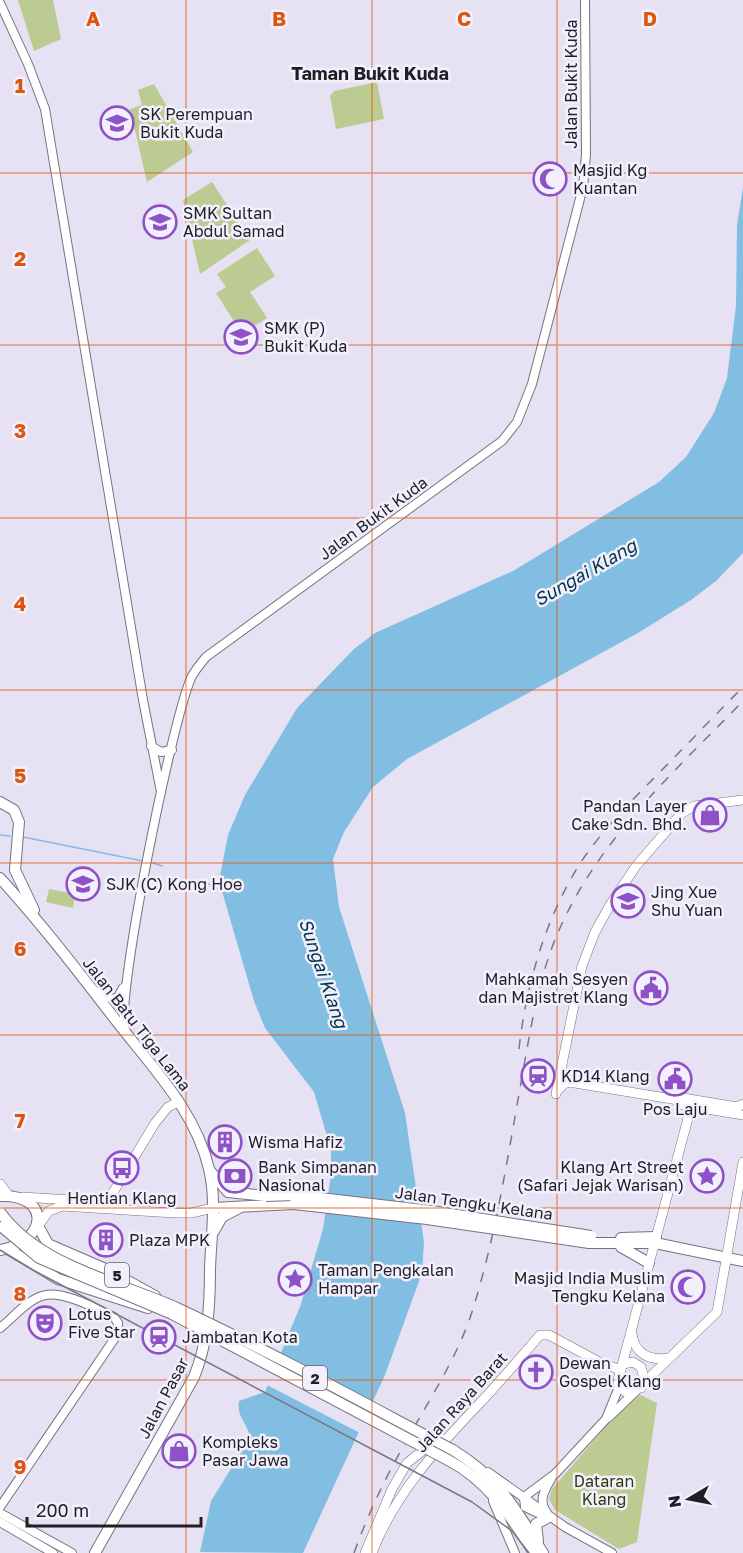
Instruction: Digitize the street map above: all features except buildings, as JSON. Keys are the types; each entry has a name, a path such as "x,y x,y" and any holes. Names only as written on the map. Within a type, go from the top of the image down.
{"highway":[{"path":"0,802 14,810 19,822 15,870 40,922"},
{"name":"Jalan Batu Tiga Lama","path":"0,878 40,922 126,1033 193,1125 209,1171 213,1208"},
{"name":"Jalan Tengku Kelana","path":"209,1171 228,1191 266,1200 590,1239 656,1240 728,1255 743,1261"},
{"path":"4,1196 23,1197"},
{"name":"5","path":"23,1197 35,1210 44,1240 54,1247 117,1275 174,1311"},
{"name":"Jalan Tengku Kelana","path":"213,1208 251,1205 266,1200"},
{"path":"211,1238 222,1217 251,1205"},
{"name":"Jalan Pasar","path":"95,1553 194,1377 201,1360 205,1347 210,1286 213,1208"},
{"name":"2","path":"0,1212 15,1231 46,1252 174,1311 450,1455 480,1467 514,1507 544,1553"},
{"name":"2","path":"0,1225 10,1236 39,1258 174,1311"},
{"name":"5","path":"4,1250 29,1239 38,1226"},
{"name":"Jalan Tengku Kelana","path":"590,1239 615,1245 656,1240"},
{"path":"615,1245 631,1251 649,1263"},
{"name":"5","path":"4,1250 58,1279 107,1297 174,1311"},
{"name":"Jalan Tengku Kelana","path":"728,1255 743,1254"},
{"name":"2","path":"450,1455 487,1489 509,1515 534,1553"},
{"path":"544,1553 537,1539 536,1529 538,1521 548,1517"}],"main road":[{"path":"575,1083 561,1085 556,1094 586,953 595,932 628,877 682,813 694,806 743,800"},
{"path":"561,1066 563,1077 575,1083 678,1100 691,1107 743,1115"},
{"path":"678,1100 683,1098 737,1107 743,1104"},
{"path":"23,1197 100,1202 109,1200 155,1123 168,1107 178,1102"},
{"path":"691,1107 620,1375 626,1392 636,1391 717,1312 743,1162"},
{"path":"0,1184 4,1196"},
{"path":"109,1200 115,1210"},
{"path":"38,1226 49,1211 57,1207 191,1213 213,1208"},
{"path":"631,1331 639,1352 646,1357 669,1358"},
{"name":"Jalan Raya Barat","path":"372,1553 384,1526 420,1471 451,1431 480,1404 540,1335 549,1335 620,1375"},
{"path":"620,1375 638,1364 644,1371 645,1382"},
{"path":"364,1553 392,1489 407,1463 424,1448 451,1431"},
{"path":"407,1463 420,1471"}],"street":[{"name":"Jalan Bukit Kuda","path":"126,1033 122,1017 126,976 162,795 192,676 206,657 502,441 517,422 532,384 583,187 586,155 585,0"},
{"path":"0,3 28,64 45,109 151,746 162,795"},
{"path":"151,746 160,752 172,750"},
{"path":"153,756 161,763 169,765"},
{"path":"90,987 106,998 118,997 122,993 126,976"},
{"path":"0,1328 31,1302 50,1294 76,1299 114,1317 118,1323 117,1335 0,1507"},
{"path":"606,1419 620,1375"},
{"path":"548,1517 542,1501 543,1492 555,1474 606,1419 636,1391"},
{"path":"480,1467 524,1497"},
{"path":"524,1497 555,1474"},
{"path":"487,1489 515,1553"},
{"path":"514,1491 532,1490"},
{"path":"524,1497 525,1507 548,1517 612,1553"},
{"path":"0,1513 72,1553"},
{"path":"0,1522 53,1553"}],"green space":[{"path":"18,0 53,0 61,39 34,51"},
{"path":"377,82 384,119 336,129 330,96 334,91"},
{"path":"154,84 193,152 147,182 130,109 142,105 138,90"},
{"path":"212,182 250,240 200,274 183,200"},
{"path":"257,248 275,276 250,292 267,318 242,334 216,293 226,287 217,274"},
{"path":"49,889 75,894 73,908 46,902"},
{"name":"Dataran Klang","path":"640,1395 657,1403 637,1542 619,1549 555,1510 549,1499 552,1489 620,1410"}],"water":[{"name":"Sungai Klang","path":"743,187 743,553 716,581 691,600 638,633 407,759 373,787 344,832 333,859 339,907 405,1113 424,1242 422,1273 385,1375 303,1553 200,1552 211,1501 250,1438 239,1411 239,1401 265,1392 301,1304 323,1229 331,1175 331,1150 314,1092 265,1028 254,1001 219,881 228,835 245,795 297,708 354,649 375,633 513,571 659,482 686,457 714,413 727,378 736,306 737,225"}],"pier":[{"path":"276,1353 374,1404 360,1433 265,1384"}],"waterway":[{"path":"0,835 10,836"},
{"path":"23,837 143,861"},
{"path":"153,863 162,866"},
{"path":"200,880 221,890"}],"tram line":[{"path":"0,1250 33,1270 472,1502 512,1531 529,1553"}],"railway":[{"path":"519,1049 532,977 539,954 556,908 579,865 624,809 743,687"},
{"path":"354,1553 385,1481 451,1362 472,1312 495,1225 536,1001 546,964 560,928 596,864 618,835 666,780 743,701"}],"place":[{"name":"SK Perempuan Bukit Kuda","path":"117,123"},
{"name":"Masjid Kg Kuantan","path":"550,179"},
{"name":"SMK Sultan Abdul Samad","path":"160,222"},
{"name":"SMK (P) Bukit Kuda","path":"241,337"},
{"name":"Pandan Layer Cake Sdn. Bhd.","path":"710,815"},
{"name":"SJK (C) Kong Hoe","path":"83,884"},
{"name":"Jing Xue Shu Yuan","path":"628,901"},
{"name":"Mahkamah Sesyen dan Majistret Klang","path":"651,988"},
{"name":"KD14 Klang","path":"538,1076"},
{"name":"Pos Laju","path":"675,1079"},
{"name":"Wisma Hafiz","path":"225,1142"},
{"name":"Hentian Klang","path":"122,1168"},
{"name":"Bank Simpanan Nasional","path":"235,1176"},
{"name":"Klang Art Street (Safari Jejak Warisan)","path":"707,1176"},
{"name":"Plaza MPK","path":"106,1240"},
{"name":"Taman Pengkalan Hampar","path":"295,1279"},
{"name":"Masjid India Muslim Tengku Kelana","path":"688,1287"},
{"name":"Lotus Five Star","path":"45,1323"},
{"name":"Jambatan Kota","path":"159,1337"},
{"name":"Dewan Gospel Klang","path":"536,1372"},
{"name":"Kompleks Pasar Jawa","path":"179,1451"}],"district":[{"name":"Taman Bukit Kuda","path":"370,73"}]}
